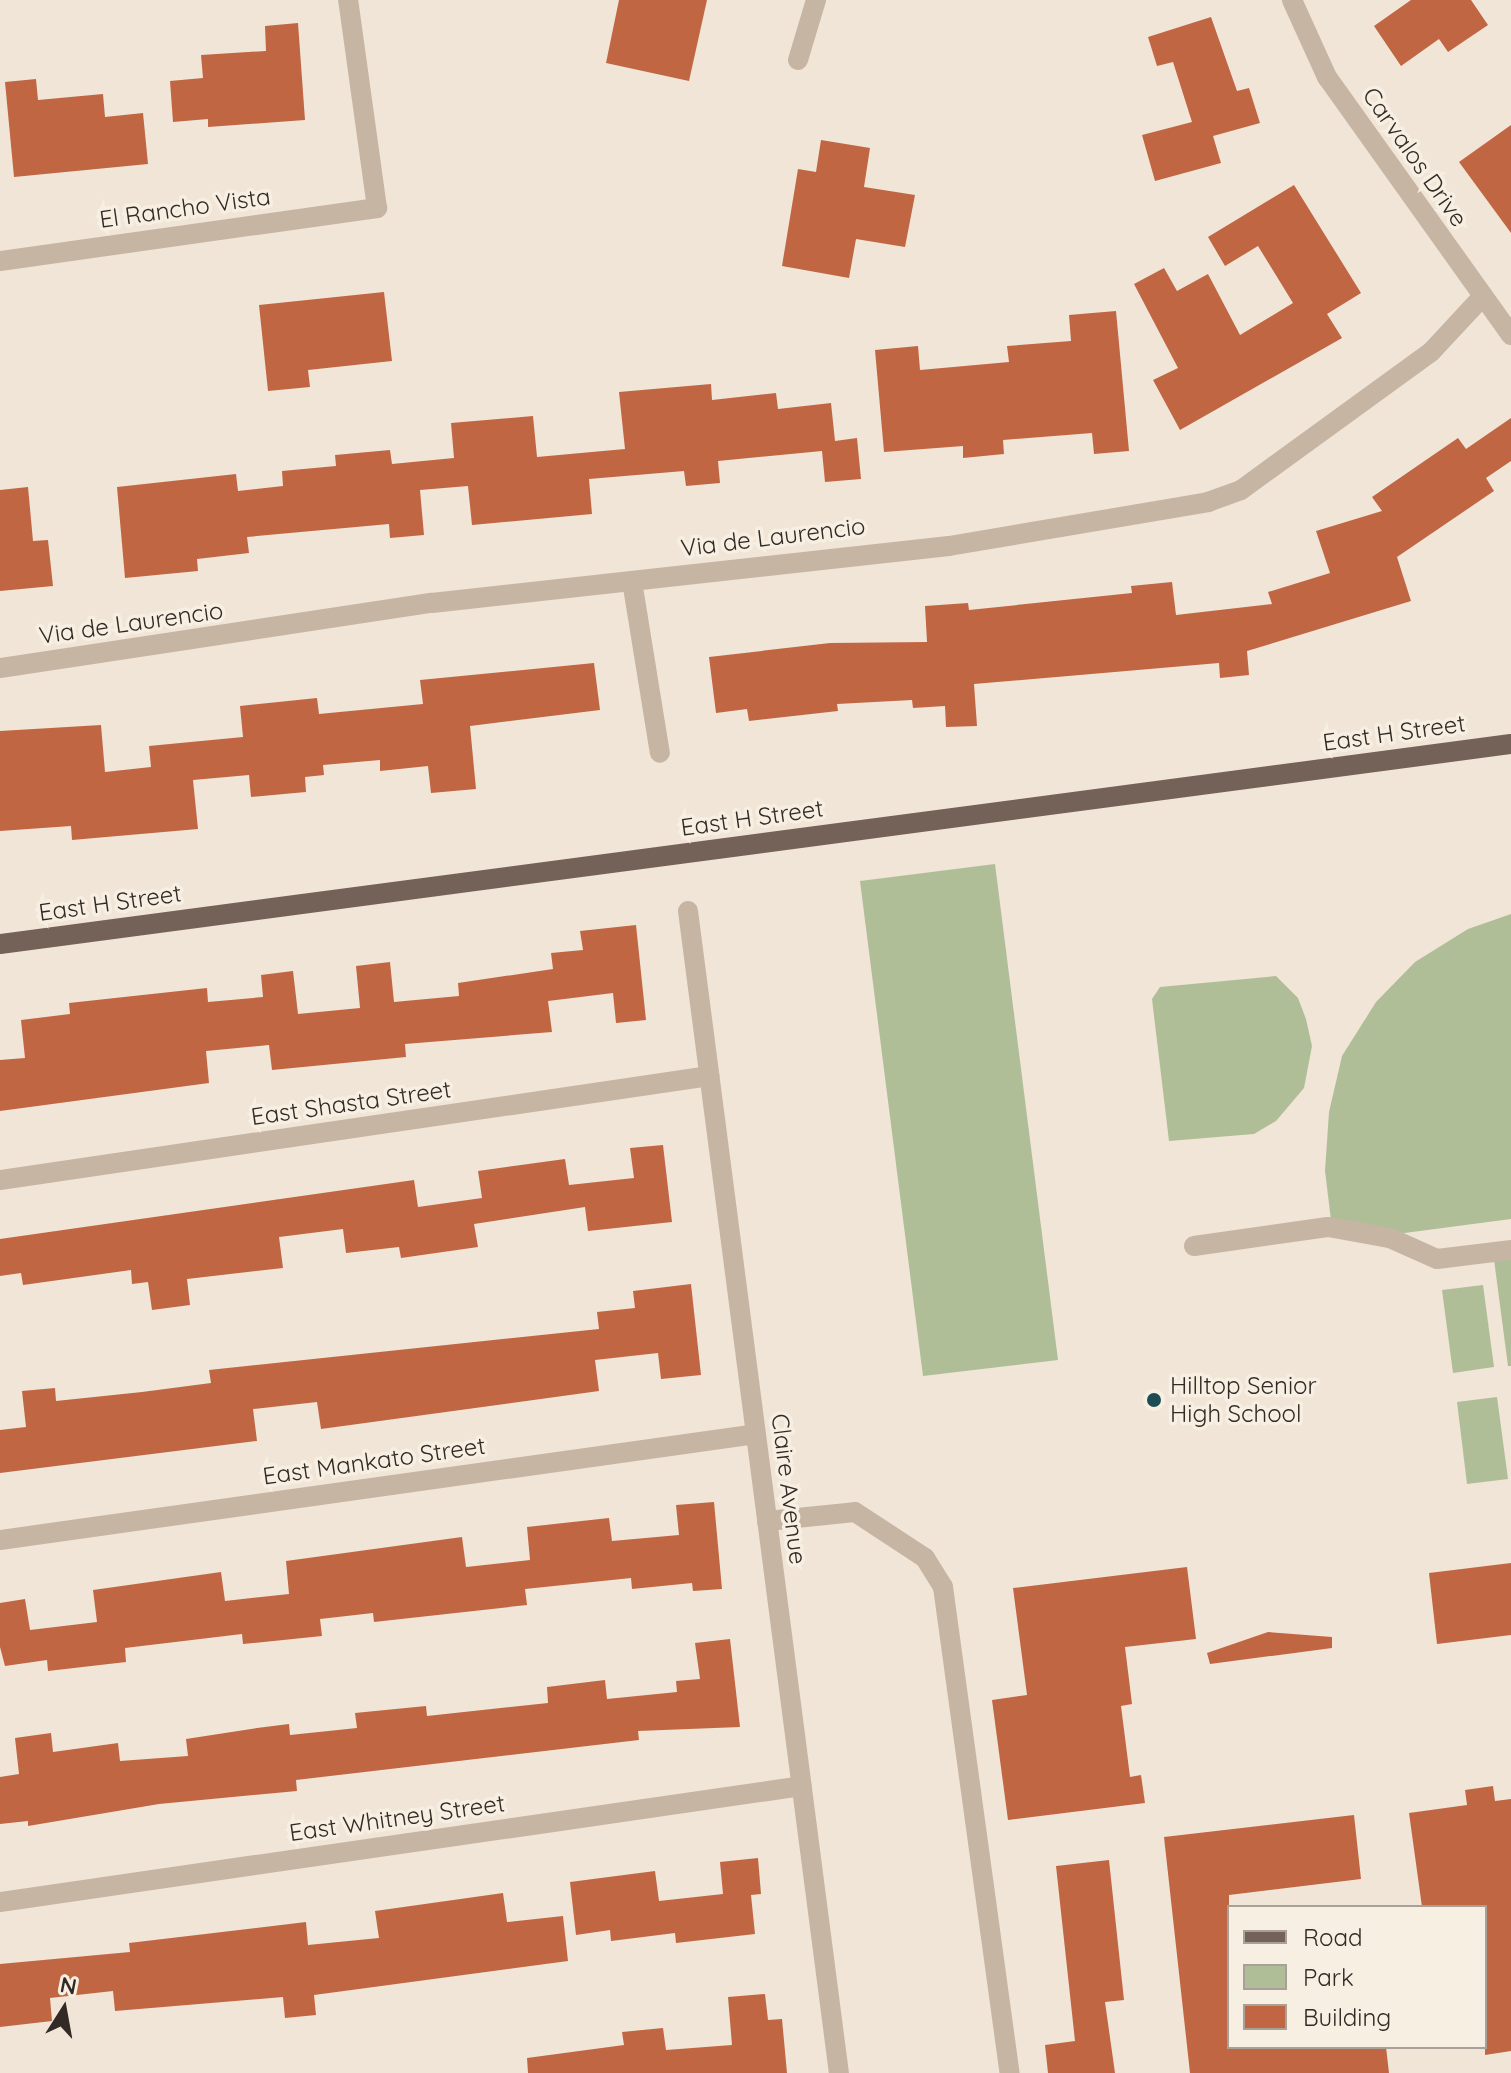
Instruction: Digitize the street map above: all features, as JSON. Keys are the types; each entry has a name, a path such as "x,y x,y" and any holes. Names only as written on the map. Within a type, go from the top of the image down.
{"main road":[{"name":"East H Street","path":"0,944 1511,744"}],"street":[{"name":"El Rancho Vista","path":"0,261 377,208 348,0"},
{"path":"798,60 816,0"},
{"name":"Carvalos Drive","path":"1292,0 1327,77 1511,335"},
{"name":"Via de Laurencio","path":"0,668 432,603 949,546 1208,502 1241,490 1345,417 1431,352 1483,296"},
{"path":"632,581 660,753"},
{"name":"Claire Avenue","path":"688,911 839,2073"},
{"name":"East Shasta Street","path":"0,1180 709,1076"},
{"path":"1194,1246 1328,1227 1390,1238 1437,1259 1511,1250"},
{"name":"East Mankato Street","path":"0,1540 756,1434"},
{"path":"767,1521 855,1512 925,1558 943,1587 1010,2073"},
{"name":"East Whitney Street","path":"0,1902 802,1786"}],"green space":[{"path":"995,864 1058,1360 923,1376 860,881"},
{"path":"1511,914 1511,1219 1397,1234 1331,1220 1325,1171 1329,1112 1342,1056 1376,1002 1415,962 1468,929"},
{"path":"1276,976 1298,998 1306,1019 1312,1046 1304,1088 1276,1121 1254,1134 1169,1141 1152,999 1160,987"},
{"path":"1511,1249 1511,1366 1508,1366 1493,1252"},
{"path":"1483,1285 1494,1367 1453,1373 1442,1290"},
{"path":"1497,1397 1508,1479 1467,1484 1457,1402"}],"building":[{"path":"619,0 707,0 689,81 606,63"},
{"path":"1411,0 1471,0 1488,25 1448,52 1439,39 1401,66 1374,26"},
{"path":"1211,17 1237,91 1249,88 1260,123 1213,136 1221,163 1155,181 1142,135 1192,122 1173,62 1157,66 1148,37"},
{"path":"298,23 305,120 208,127 208,119 173,122 170,81 203,78 201,55 266,51 265,26"},
{"path":"36,79 38,100 103,94 105,117 143,113 148,164 14,177 5,82"},
{"path":"1511,125 1511,233 1459,162"},
{"path":"821,140 870,148 864,187 915,195 905,247 856,239 849,278 782,266 798,169 816,172"},
{"path":"1294,185 1361,293 1327,314 1342,338 1180,430 1153,380 1178,368 1134,284 1164,268 1177,291 1208,274 1240,335 1293,303 1258,246 1225,266 1208,237"},
{"path":"384,292 392,361 308,370 310,387 268,391 259,305"},
{"path":"1116,311 1129,451 1094,454 1092,433 1003,440 1004,454 963,458 963,446 884,452 875,350 918,346 920,370 1009,362 1007,346 1071,341 1069,315"},
{"path":"711,384 712,400 776,393 778,409 831,403 835,441 857,438 861,479 825,482 822,451 718,461 720,483 686,486 684,471 589,479 592,514 472,525 468,486 420,490 424,535 390,538 389,524 247,537 249,553 197,559 198,571 125,578 117,487 236,474 238,491 283,486 282,471 336,466 335,455 390,450 392,464 454,458 451,423 533,416 537,457 625,449 619,392"},
{"path":"1511,418 1511,461 1486,478 1494,491 1397,557 1411,601 1247,651 1249,675 1220,678 1219,663 974,684 977,726 946,727 945,706 913,708 912,700 837,704 838,711 749,721 747,709 716,713 709,657 830,643 927,642 925,606 968,603 969,610 1132,593 1131,586 1172,582 1176,615 1272,604 1268,592 1330,573 1316,531 1382,511 1372,497 1458,438 1466,449"},
{"path":"28,487 33,541 48,540 53,586 0,591 0,490"},
{"path":"594,663 600,710 470,726 476,789 431,793 428,766 380,771 380,760 323,765 324,775 305,777 306,792 251,797 249,775 193,780 198,829 72,840 71,826 0,831 0,731 101,725 105,772 151,767 149,746 243,737 240,706 317,698 319,714 423,704 420,680"},
{"path":"636,925 646,1020 616,1023 613,993 548,1001 552,1032 405,1044 406,1057 272,1070 269,1045 206,1051 209,1083 0,1111 0,1060 25,1058 21,1020 70,1014 69,1003 207,988 208,1002 263,997 261,975 293,971 298,1014 360,1008 356,966 390,962 394,1002 459,996 458,983 553,969 551,953 583,950 580,931"},
{"path":"663,1145 672,1222 588,1231 585,1207 474,1224 478,1247 401,1258 399,1247 346,1253 343,1229 279,1237 283,1268 187,1279 190,1305 152,1310 148,1282 132,1284 131,1270 23,1285 21,1273 0,1276 0,1239 414,1180 418,1207 482,1198 478,1171 565,1159 569,1185 634,1178 630,1148"},
{"path":"691,1284 701,1375 661,1379 658,1353 595,1360 599,1391 321,1429 317,1402 253,1409 257,1441 0,1473 0,1430 26,1427 22,1391 55,1388 56,1401 142,1392 211,1383 209,1370 599,1329 597,1312 635,1308 633,1291"},
{"path":"714,1502 722,1589 693,1591 692,1583 632,1589 631,1578 525,1589 527,1605 374,1622 373,1613 320,1619 322,1636 243,1644 242,1634 125,1648 126,1662 48,1671 47,1660 5,1666 0,1647 0,1603 25,1599 30,1630 97,1622 93,1590 221,1572 225,1601 289,1594 286,1561 462,1537 466,1567 530,1560 527,1527 609,1518 612,1541 679,1535 676,1505"},
{"path":"1511,1563 1511,1635 1437,1644 1429,1573"},
{"path":"1187,1567 1196,1639 1125,1647 1132,1704 1121,1706 1130,1777 1141,1775 1145,1803 1008,1820 992,1700 1027,1695 1013,1588"},
{"path":"1268,1632 1332,1637 1332,1648 1210,1664 1207,1653"},
{"path":"730,1639 740,1727 638,1731 639,1740 296,1780 297,1791 159,1804 28,1826 28,1821 0,1824 0,1777 19,1774 15,1738 51,1733 53,1752 118,1743 120,1761 188,1756 186,1739 257,1728 289,1724 290,1735 357,1728 355,1713 426,1706 427,1716 548,1703 547,1687 605,1680 607,1699 677,1692 676,1681 700,1679 695,1643"},
{"path":"1493,1786 1495,1801 1511,1799 1511,2051 1485,2055 1487,1905 1422,1905 1409,1813 1467,1805 1465,1790"},
{"path":"1354,1815 1361,1879 1229,1895 1227,2049 1386,2049 1389,2073 1190,2073 1164,1837"},
{"path":"758,1858 761,1894 751,1895 755,1934 676,1943 675,1933 611,1941 610,1930 576,1935 570,1882 655,1871 659,1901 723,1894 720,1862"},
{"path":"1109,1860 1124,2000 1105,2002 1115,2073 1048,2073 1045,2045 1075,2041 1056,1866"},
{"path":"503,1893 507,1922 563,1916 568,1961 314,1995 316,2015 285,2018 283,1997 115,2011 113,1991 50,1998 52,2021 0,2027 0,1964 130,1952 129,1943 306,1922 308,1945 379,1938 375,1911"},
{"path":"765,1994 768,2020 782,2019 787,2073 528,2073 527,2058 624,2045 622,2032 663,2028 666,2050 732,2045 728,1997"}],"place":[{"name":"Hilltop Senior High School","path":"1154,1400"}]}
